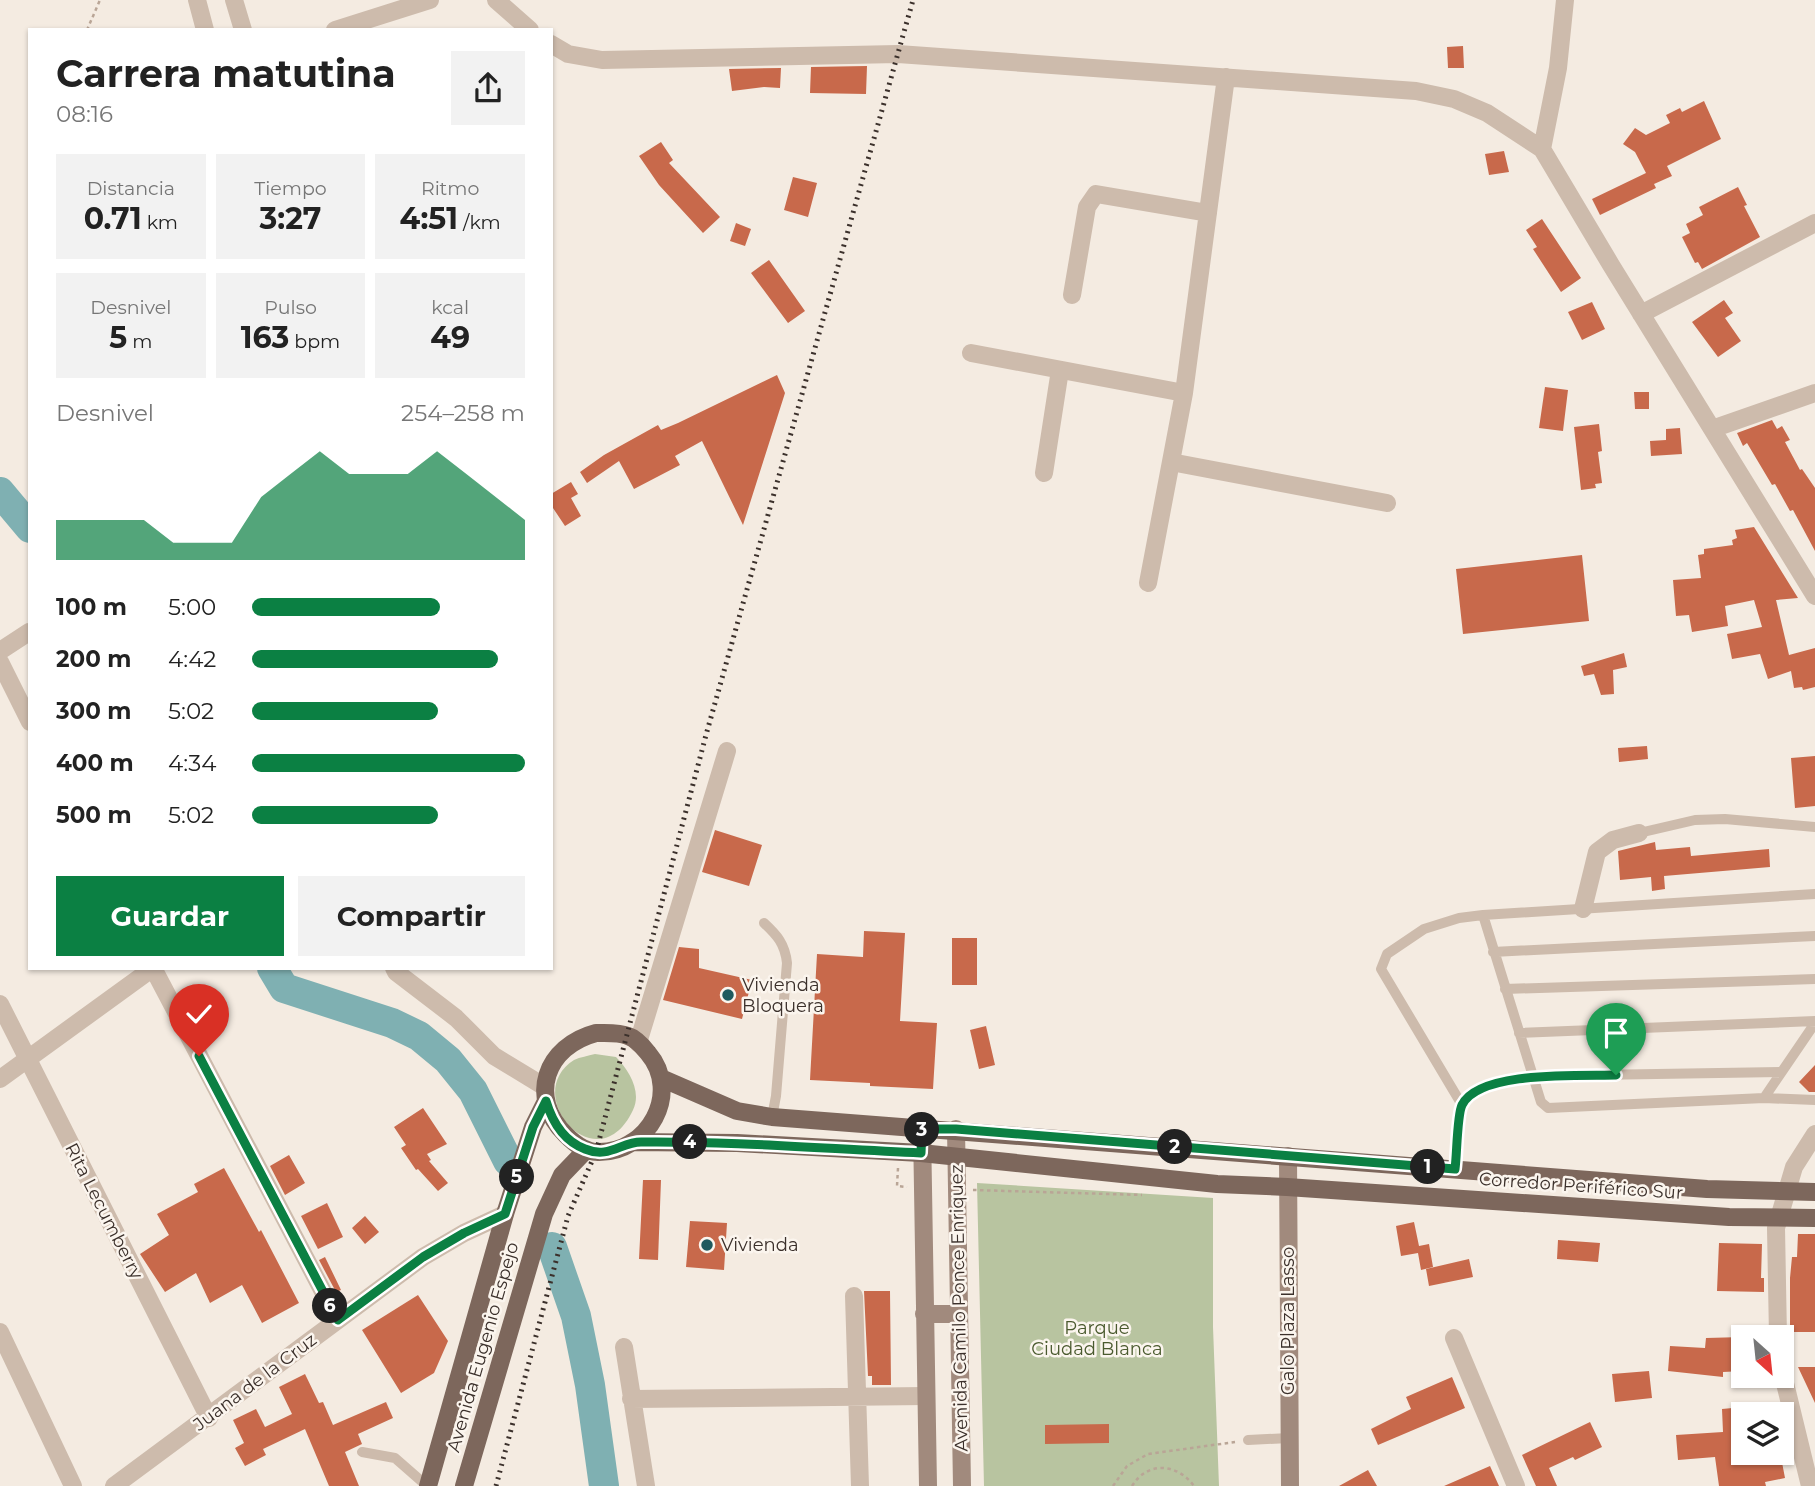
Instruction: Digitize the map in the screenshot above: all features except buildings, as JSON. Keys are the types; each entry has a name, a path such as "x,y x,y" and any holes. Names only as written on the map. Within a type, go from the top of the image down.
{"main road":[{"path":"610,1033 629,1036 651,1056 661,1078 662,1102 658,1114 643,1134 619,1150 597,1152 575,1144 557,1126 546,1094 553,1062 571,1042 583,1036 610,1033"},
{"name":"Corredor Periférico Sur","path":"661,1078 737,1111 772,1117 922,1129 956,1129 1707,1189 1815,1192"},
{"name":"Avenida Eugenio Espejo","path":"428,1486 505,1214 546,1094"},
{"name":"Avenida Camilo Ponce Enriquez","path":"922,1129 928,1486"},
{"name":"Avenida Camilo Ponce Enriquez","path":"956,1129 962,1486"},
{"name":"Corredor Periférico Sur","path":"632,1142 737,1143 921,1153 1217,1184 1702,1216 1815,1218"},
{"name":"Avenida Eugenio Espejo","path":"464,1486 544,1214 562,1175 586,1150"},
{"name":"Galo Plaza Lasso","path":"1288,1156 1290,1486"},
{"path":"925,1314 958,1314"}],"street":[{"path":"197,0 204,28"},
{"path":"234,0 242,28"},
{"path":"341,28 429,0"},
{"path":"496,0 528,28"},
{"path":"1542,149 1558,68 1565,0"},
{"path":"553,45 568,54 602,60 898,54 1226,77 1416,91 1454,99 1487,113 1542,149 1815,596"},
{"path":"1148,583 1184,393 1226,77"},
{"path":"1072,295 1087,207 1096,194 1208,213"},
{"path":"1641,314 1815,223"},
{"path":"971,353 1184,393"},
{"path":"1044,473 1060,370"},
{"path":"1712,429 1815,393"},
{"path":"1171,462 1387,503"},
{"path":"0,651 28,633"},
{"path":"0,662 28,718"},
{"path":"638,1043 727,751"},
{"path":"1583,909 1597,852 1613,841 1639,833"},
{"path":"0,1079 150,970"},
{"path":"154,970 338,1320"},
{"path":"396,970 456,1018 494,1056 546,1094"},
{"name":"Rita Lecumberry","path":"0,1004 209,1418"},
{"path":"1778,1325 1776,1228 1794,1167 1815,1134"},
{"name":"Juana de la Cruz","path":"114,1486 423,1257 464,1233 505,1214"},
{"path":"854,1296 860,1486"},
{"path":"0,1332 73,1486"},
{"path":"1454,1338 1516,1486"},
{"path":"624,1346 646,1486"},
{"path":"1786,1388 1810,1486"},
{"path":"631,1399 926,1396"}],"lane":[{"path":"1639,833 1695,820 1724,819 1815,827"},
{"path":"1462,1105 1381,969 1387,954 1424,929 1460,918 1483,915 1815,894"},
{"path":"1483,915 1541,1102 1548,1108 1764,1098 1815,1101"},
{"path":"764,923 780,938 787,963 772,1117"},
{"path":"1493,952 1815,936"},
{"path":"1505,989 1815,979"},
{"path":"1519,1033 1815,1022"},
{"path":"1764,1098 1815,1022"},
{"path":"1455,1169 1462,1105 1473,1092 1498,1082 1533,1076 1781,1072"},
{"path":"1248,1440 1289,1438"},
{"path":"362,1452 395,1458 428,1486"}],"path":[{"path":"88,28 100,0"},
{"path":"1112,1486 1127,1466 1148,1454 1248,1440"},
{"path":"1132,1486 1142,1475 1160,1467 1180,1472 1194,1486"}],"green space":[{"path":"595,1054 616,1057 629,1075 636,1096 633,1110 618,1131 601,1139 584,1136 570,1126 559,1111 555,1093 559,1075 574,1060"},
{"name":"Parque Ciudad Blanca","path":"977,1183 1213,1198 1213,1327 1219,1486 984,1486"}],"waterway":[{"path":"0,492 28,526"},
{"path":"273,970 284,988 392,1023 419,1036 448,1060 473,1091 508,1161"},
{"path":"552,1247 576,1316 590,1385 604,1486"}],"railway":[{"path":"496,1486 568,1216 596,1152 706,735 913,0"}],"place":[{"name":"Vivienda Bloquera","path":"728,995"},
{"name":"Vivienda","path":"707,1245"}],"route":[{"path":"199,1056 338,1320 423,1257 464,1233 505,1214 533,1127 546,1101 557,1126 575,1144 597,1152 619,1150 632,1142 681,1141 921,1153 922,1129 956,1129 1455,1169 1462,1105 1473,1092 1498,1082 1533,1076 1616,1075"}]}
